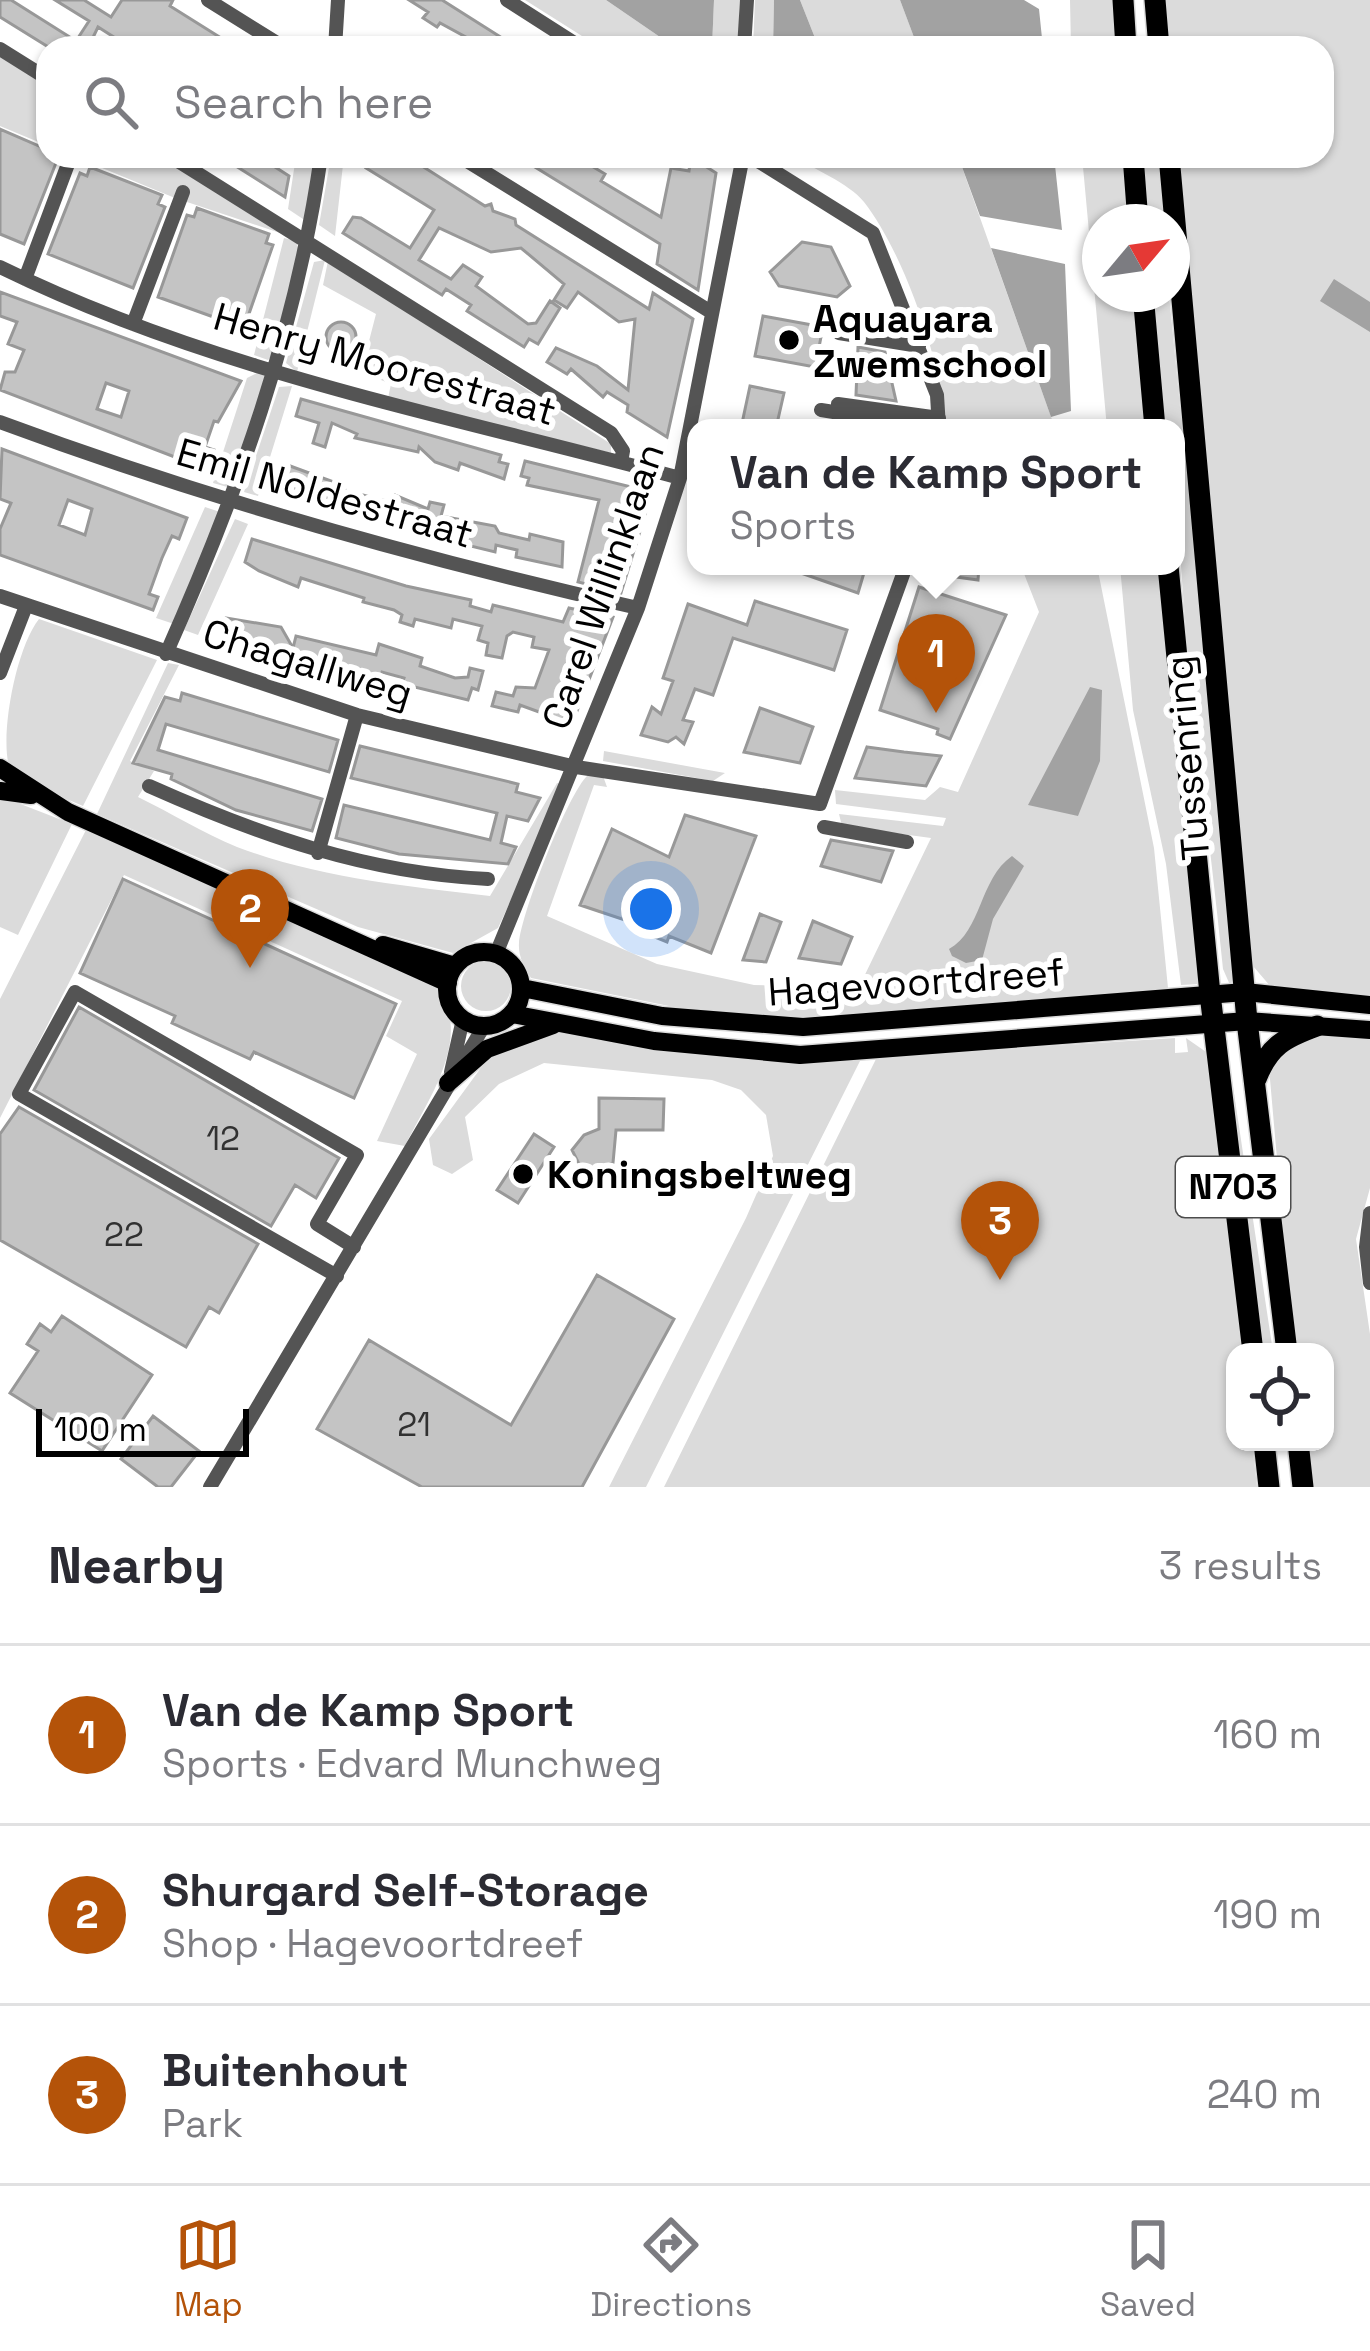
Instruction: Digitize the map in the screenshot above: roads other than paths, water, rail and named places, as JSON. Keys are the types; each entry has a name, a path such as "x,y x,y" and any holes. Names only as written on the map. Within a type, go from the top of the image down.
{"highway":[{"path":"1123,0 1125,36"},
{"path":"1155,0 1158,36"},
{"path":"1134,168 1137,204"},
{"name":"Tussenring","path":"1170,168 1253,1085 1286,1343"},
{"path":"1145,312 1154,419"},
{"name":"Tussenring","path":"1169,575 1213,1023 1252,1343"},
{"path":"1253,1085 1267,1054 1281,1040 1316,1026"},
{"path":"1265,1451 1269,1487"},
{"path":"1299,1451 1303,1487"}],"main road":[{"path":"0,768 36,796 68,812 452,975"},
{"path":"0,790 36,796"},
{"path":"474,953 496,954 514,967 521,988 512,1014 484,1026 463,1019 450,1003 452,975 474,953"},
{"name":"Hagevoortdreef","path":"521,988 662,1016 803,1027 1244,992 1370,1005"},
{"name":"Hagevoortdreef","path":"512,1014 654,1041 800,1055 1247,1021 1370,1030"},
{"path":"448,1083 487,1049 523,1032 564,1022"}],"street":[{"path":"208,0 266,36"},
{"path":"335,36 338,0"},
{"path":"507,0 563,36"},
{"path":"745,36 747,0"},
{"path":"0,49 36,72"},
{"path":"25,279 67,168"},
{"path":"189,168 611,433 623,451 621,462"},
{"path":"166,655 232,505 277,371 309,243 319,168"},
{"path":"478,168 711,313"},
{"name":"Carel Willinklaan","path":"691,419 744,168"},
{"path":"767,168 873,233 919,346 937,419"},
{"path":"133,324 183,192"},
{"name":"Henry Moorestraat","path":"0,267 133,324 277,371 680,478"},
{"path":"839,333 919,346"},
{"path":"824,406 902,419"},
{"name":"Emil Noldestraat","path":"0,422 232,505 432,562 638,608"},
{"name":"Carel Willinklaan","path":"496,954 638,608 680,478 687,441"},
{"name":"Chagallweg","path":"0,596 357,716 576,767 820,804 903,575"},
{"path":"0,673 26,607"},
{"path":"318,853 357,716"},
{"path":"148,786 262,836 318,853 440,877 488,879"},
{"path":"824,827 907,842"},
{"path":"337,1276 19,1094 75,992 357,1155 316,1224 354,1246"},
{"path":"448,1083 463,1019"},
{"path":"209,1487 484,1026"},
{"path":"1370,1213 1366,1247 1370,1283"}],"place":[{"name":"Aquayara Zwemschool","path":"789,340"},
{"name":"Van de Kamp Sport","path":"936,713"},
{"name":"Shurgard Self-Storage","path":"250,968"},
{"name":"Koningsbeltweg","path":"523,1174"},
{"name":"Buitenhout","path":"1000,1280"}]}
